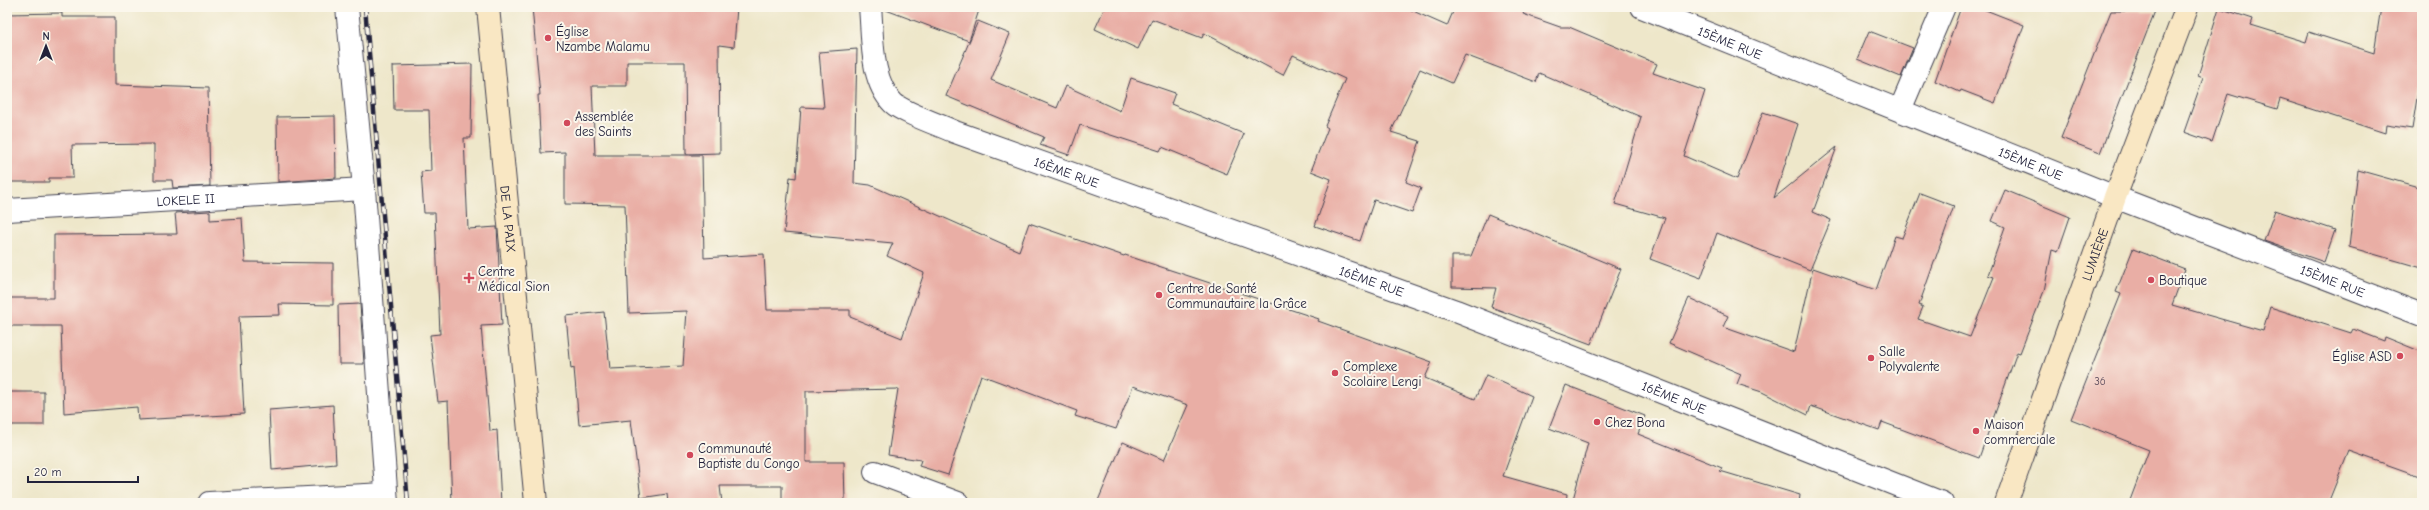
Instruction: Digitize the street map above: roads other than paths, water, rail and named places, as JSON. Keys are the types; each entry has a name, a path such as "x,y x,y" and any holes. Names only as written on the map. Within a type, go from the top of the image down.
{"street":[{"path":"209,503 386,498 364,189 348,7"},
{"name":"DE LA PAIX","path":"488,7 536,503"},
{"name":"16ÈME RUE","path":"870,7 875,61 880,86 894,104 955,132 1456,311 1942,503"},
{"name":"15ÈME RUE","path":"1642,7 2115,197 2422,315"},
{"path":"1900,110 1944,7"},
{"name":"LUMIÈRE","path":"2006,503 2115,197 2187,7"},
{"name":"LOKELE II","path":"7,210 364,189"},
{"path":"875,472 958,503"}],"railway":[{"path":"365,7 408,503"}],"place":[{"name":"Église Nzambe Malamu","path":"548,38"},
{"name":"Assemblée des Saints","path":"567,123"},
{"name":"Centre Médical Sion","path":"469,278"},
{"name":"Boutique","path":"2151,280"},
{"name":"Centre de Santé Communautaire la Grâce","path":"1159,295"},
{"name":"Église ASD","path":"2400,356"},
{"name":"Salle Polyvalente","path":"1871,358"},
{"name":"Complexe Scolaire Lengi","path":"1335,373"},
{"name":"Chez Bona","path":"1597,422"},
{"name":"Maison commerciale","path":"1976,431"},
{"name":"Communauté Baptiste du Congo","path":"690,455"}]}
